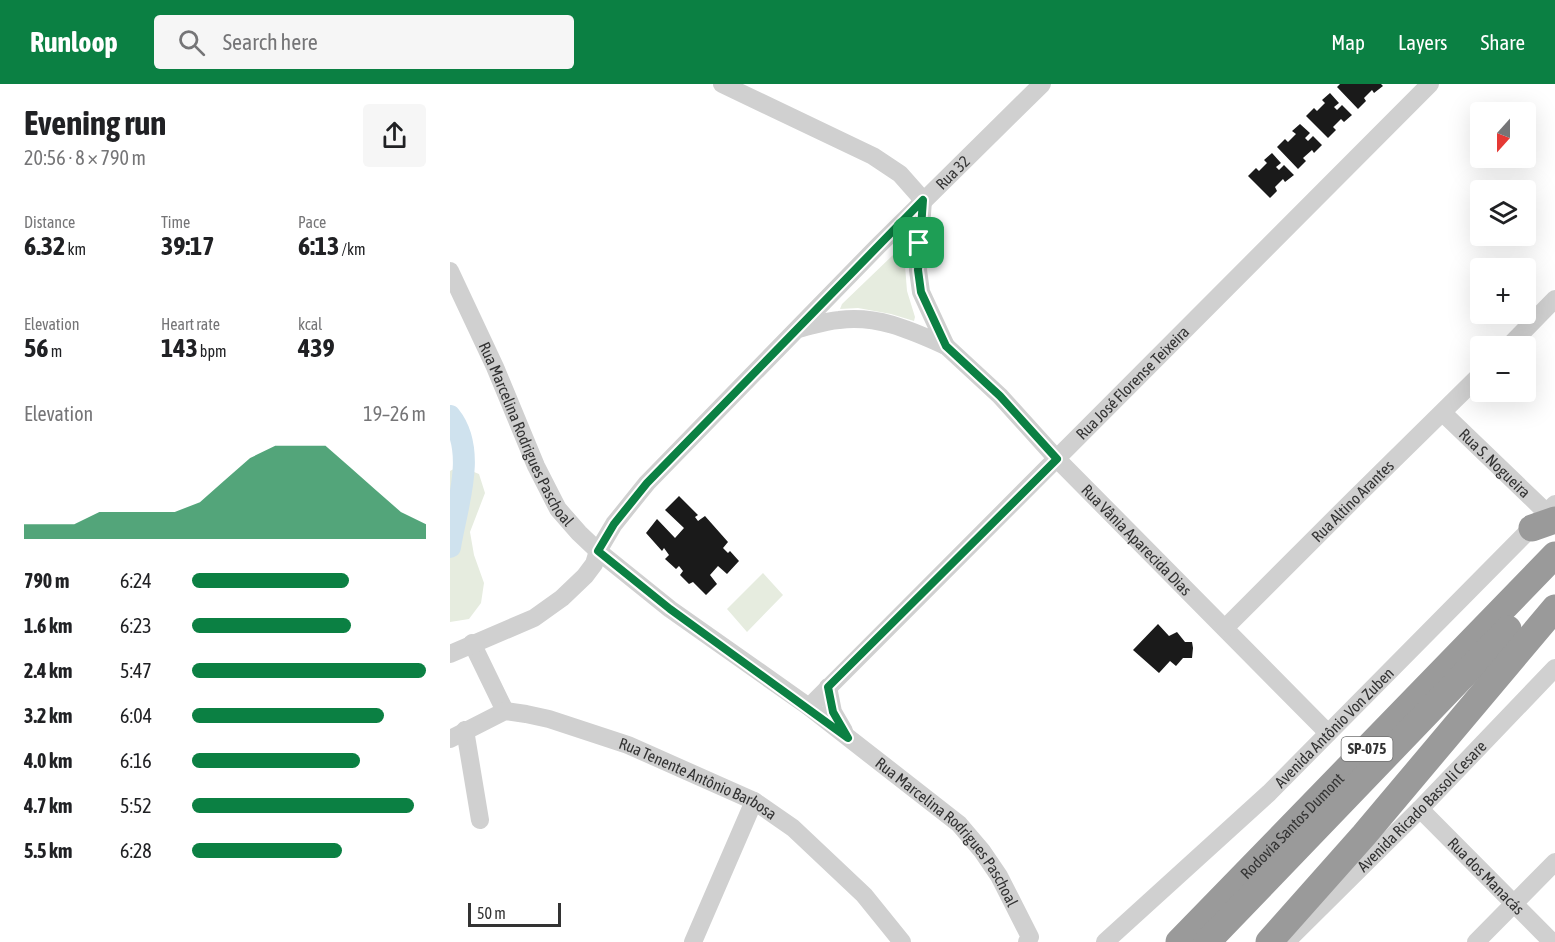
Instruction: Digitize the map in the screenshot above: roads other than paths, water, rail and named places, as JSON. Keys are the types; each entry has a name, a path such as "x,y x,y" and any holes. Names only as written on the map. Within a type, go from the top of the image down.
{"highway":[{"name":"Rodovia Santos Dumont","path":"1179,942 1555,555"},
{"name":"Rodovia Santos Dumont","path":"1207,942 1555,582"},
{"path":"1269,942 1364,835 1555,608"}],"street":[{"path":"722,84 873,156 900,174 923,200"},
{"name":"Rua José Florense Teixeira","path":"809,707 1057,459 1188,324 1430,84"},
{"name":"Rua 32","path":"450,654 534,618 552,606 585,576 594,564 598,551 614,524 647,483 1034,87"},
{"name":"Rua Vânia Aparecida Dias","path":"923,200 918,270 921,292 946,346"},
{"name":"Rua Marcelina Rodrigues Paschoal","path":"450,271 495,367 536,466 558,509 598,551 628,576 809,707 959,824 999,876 1030,940"},
{"path":"1519,336 1555,299"},
{"name":"Rua Vânia Aparecida Dias","path":"797,329 837,320 860,318 887,322 946,346 1000,396 1057,459 1328,733"},
{"name":"Rua Altino Arantes","path":"1225,628 1470,385"},
{"name":"Rua S. Nogueira","path":"1443,413 1547,516"},
{"name":"Avenida Antônio Von Zuben","path":"1105,942 1269,793 1547,516"},
{"path":"614,524 617,551 628,576"},
{"path":"472,643 505,711 457,734 480,820"},
{"name":"Avenida Ricado Bassoli Cesare","path":"1286,942 1420,809 1555,668"},
{"name":"Rua Marcelina Rodrigues Paschoal","path":"828,687 833,712 848,738"},
{"name":"Rua Tenente Antônio Barbosa","path":"505,711 549,719 628,745 754,801 793,828 864,895 902,942"},
{"path":"693,942 754,801"},
{"name":"Rua dos Manacás","path":"1420,809 1552,942"},
{"path":"1476,942 1555,862"}],"waterway":[{"path":"450,416 463,446 464,463 463,480 450,547"}]}
